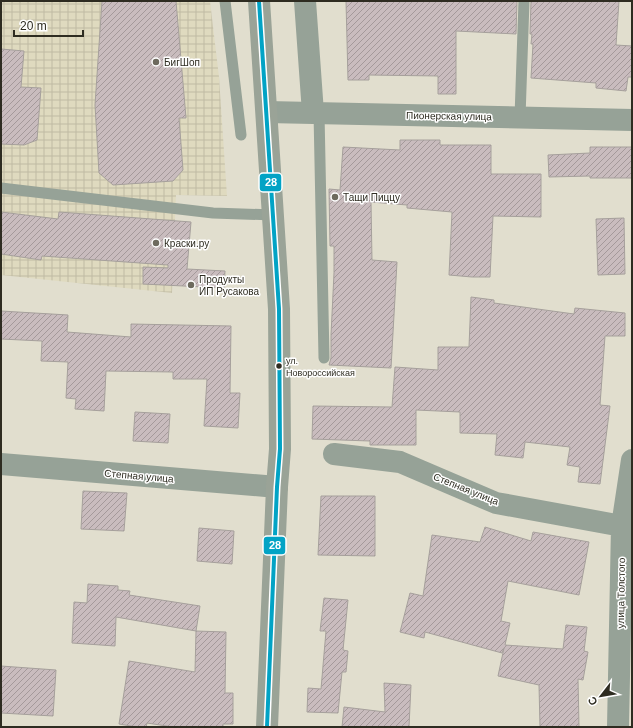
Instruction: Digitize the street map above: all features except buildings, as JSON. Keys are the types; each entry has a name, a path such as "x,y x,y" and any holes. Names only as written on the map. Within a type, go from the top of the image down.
{"main road":[{"path":"259,1 279,310 280,449 277,487 267,727"}],"street":[{"path":"305,1 316,113"},
{"name":"Пионерская улица","path":"267,112 632,120"},
{"name":"Степная улица","path":"334,454 400,462 496,502 622,526"},
{"name":"улица Толстого","path":"618,727 622,526 632,460"},
{"name":"Степная улица","path":"1,464 277,487"}],"lane":[{"path":"225,1 240,135"},
{"path":"520,118 524,1"},
{"path":"316,113 324,358"},
{"path":"1,188 213,212 274,215"}],"shaded area":[{"path":"1,1 210,1 219,77 227,196 176,195 172,293 1,275"}],"transit line":[{"name":"28","path":"259,1 279,309 280,449 277,487 267,727"}],"place":[{"name":"БигШоп","path":"156,62"},
{"name":"Тащи Пиццу","path":"335,197"},
{"name":"Краски.ру","path":"156,243"},
{"name":"Продукты ИП Русакова","path":"191,285"},
{"name":"ул. Новороссийская","path":"279,366"}]}
